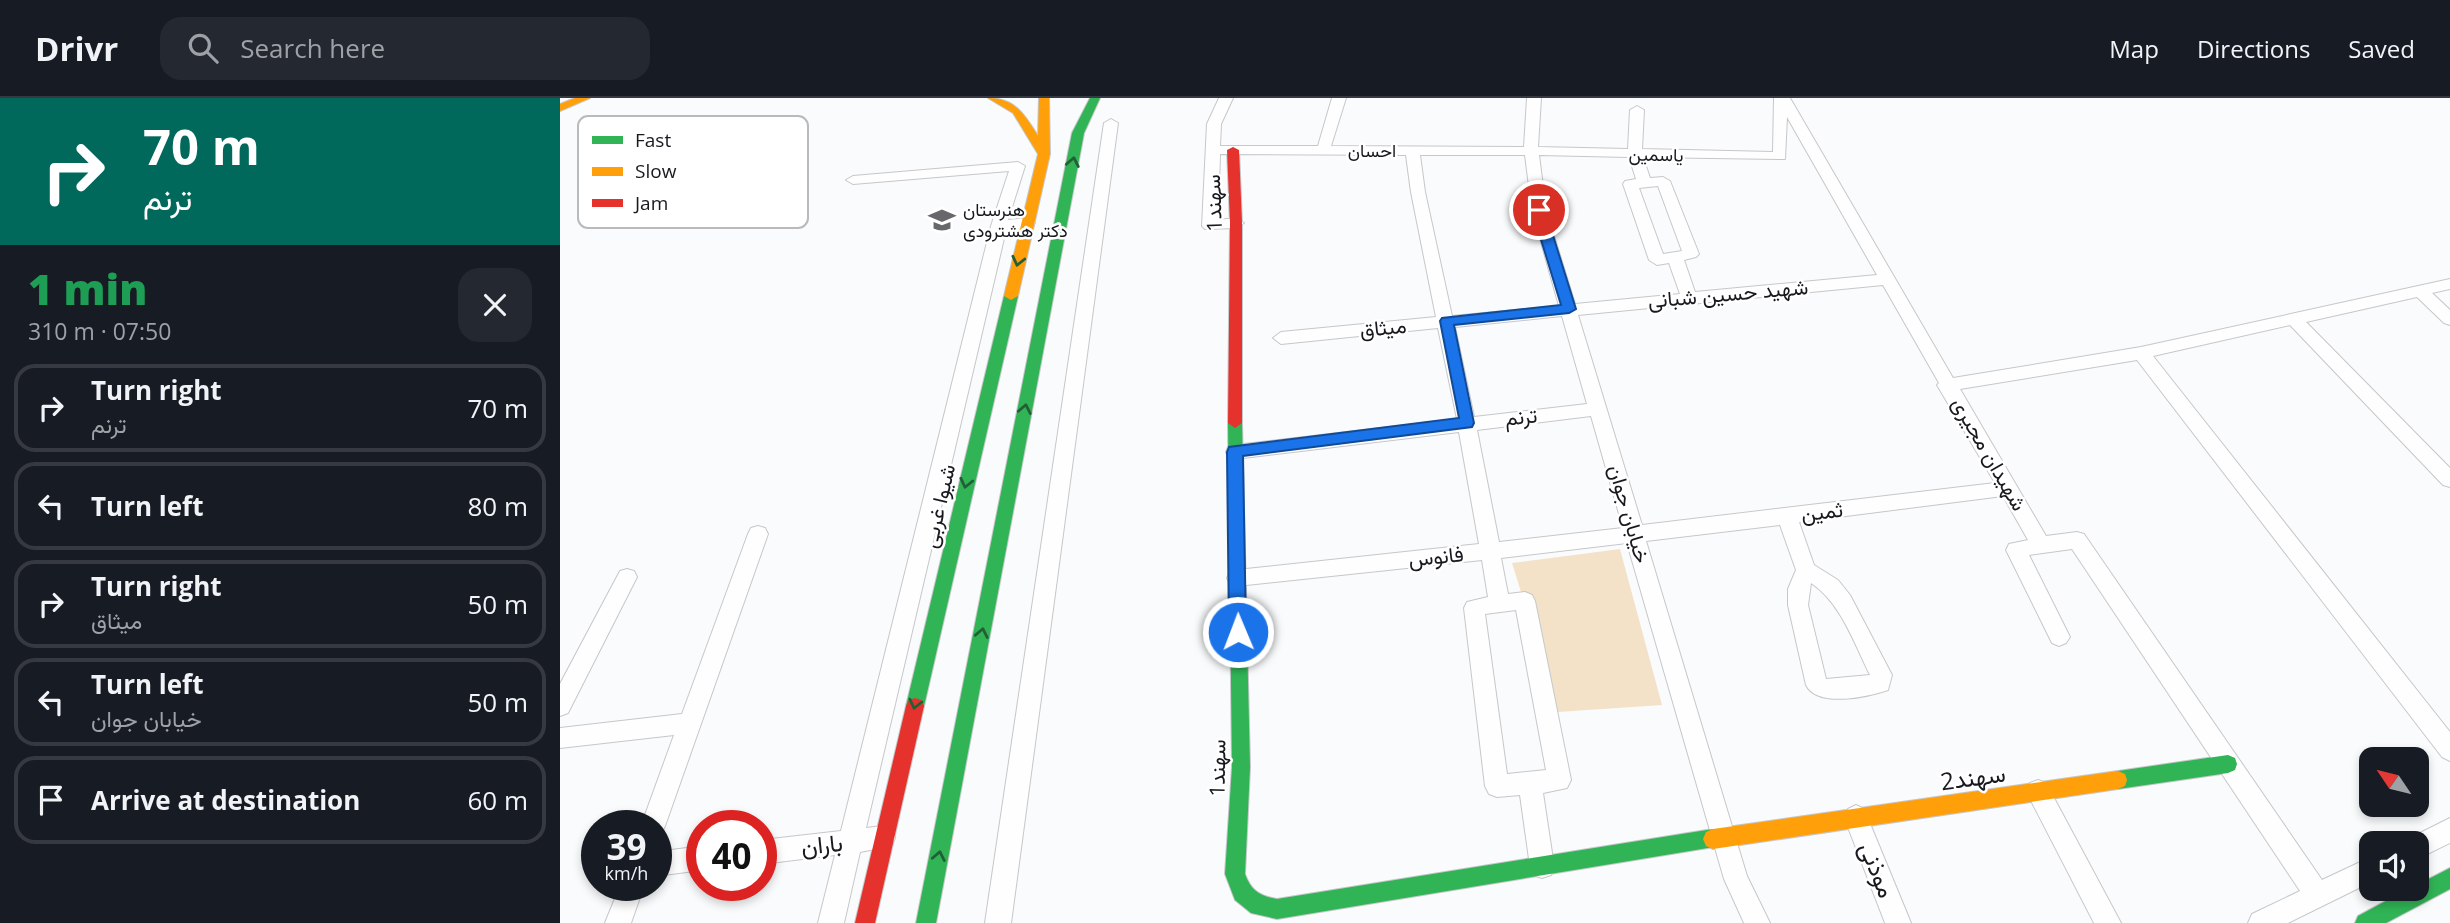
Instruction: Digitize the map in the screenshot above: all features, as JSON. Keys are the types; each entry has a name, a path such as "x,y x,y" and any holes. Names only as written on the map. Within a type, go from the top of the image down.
{"street":[{"path":"560,108 585,98"},
{"path":"993,98 1017,111 1044,154"},
{"name":"شیوا غربی","path":"864,923 1044,154 1044,98"},
{"path":"926,923 1078,133 1095,98"},
{"path":"1226,98 1214,124 1210,226 1236,223"},
{"path":"1322,151 1339,98"},
{"name":"خیابان جوان","path":"1534,98 1531,151 1539,210 1736,879 1757,923"},
{"name":"یاسمین","path":"1531,151 1780,156 1782,98"},
{"name":"شهیدان مجیری","path":"1782,98 2041,545"},
{"path":"1637,110 1635,155 1644,183"},
{"path":"998,923 1111,123"},
{"name":"احسان","path":"1213,150 1531,151"},
{"name":"1سهند","path":"1233,150 1241,768 1235,874 1242,892 1258,906 1277,909 1725,837"},
{"path":"1413,151 1418,192 1467,423 1499,603"},
{"path":"831,923 848,842 999,226 1018,166 853,180"},
{"path":"1663,181 1691,254 1675,257 1657,260 1630,184 1663,181"},
{"path":"999,226 1027,223"},
{"path":"1675,257 1689,298"},
{"name":"شهید حسین شبانی","path":"1569,309 1888,279"},
{"path":"1947,385 2141,353 2450,284"},
{"path":"2419,290 2450,318"},
{"name":"میثاق","path":"1281,338 1569,309"},
{"path":"2293,318 2450,480"},
{"path":"2141,353 2450,750"},
{"name":"ترنم","path":"1235,452 1598,409"},
{"name":"ثمین","path":"1635,534 2008,488"},
{"path":"1787,516 1806,570 1831,586 1843,601 1881,675 1880,683 1825,690 1816,685 1798,605 1798,589 1806,570"},
{"path":"659,810 758,534"},
{"name":"فانوس","path":"1237,578 1635,534"},
{"path":"2059,637 2016,550 2077,540 2318,895"},
{"path":"560,706 627,577"},
{"path":"1525,601 1559,780 1497,786 1474,608 1499,603 1525,601"},
{"path":"560,738 690,723"},
{"name":"2سهند","path":"1725,837 2228,764"},
{"path":"1530,783 1542,866"},
{"path":"2038,791 2108,923"},
{"name":"موذنی","path":"1856,817 1898,923"},
{"path":"2429,841 2450,830"},
{"name":"باران","path":"777,850 883,838"},
{"path":"2261,923 2359,875"},
{"path":"2365,923 2450,878"},
{"path":"618,923 626,901"}],"shaded area":[{"path":"1620,549 1662,705 1558,712 1512,563"}],"traffic: fast":[{"path":"926,923 1078,133 1095,98"},
{"path":"915,706 1011,296"},
{"path":"1235,423 1241,767 1235,874 1242,893 1258,906 1277,909 1713,839"},
{"path":"2118,780 2228,764"},
{"path":"2365,923 2450,878"}],"traffic: slow":[{"path":"560,108 585,98"},
{"path":"993,98 1017,111 1044,154"},
{"path":"1011,296 1044,154 1044,98"},
{"path":"1713,839 2118,780"}],"traffic: jam":[{"path":"1233,150 1236,223 1235,423"},
{"path":"865,923 915,706"}],"place":[{"name":"هنرستان دکتر هشترودی","path":"942,220"}],"route":[{"path":"1238,632 1235,452 1467,423 1446,321 1569,309 1539,210"}]}
